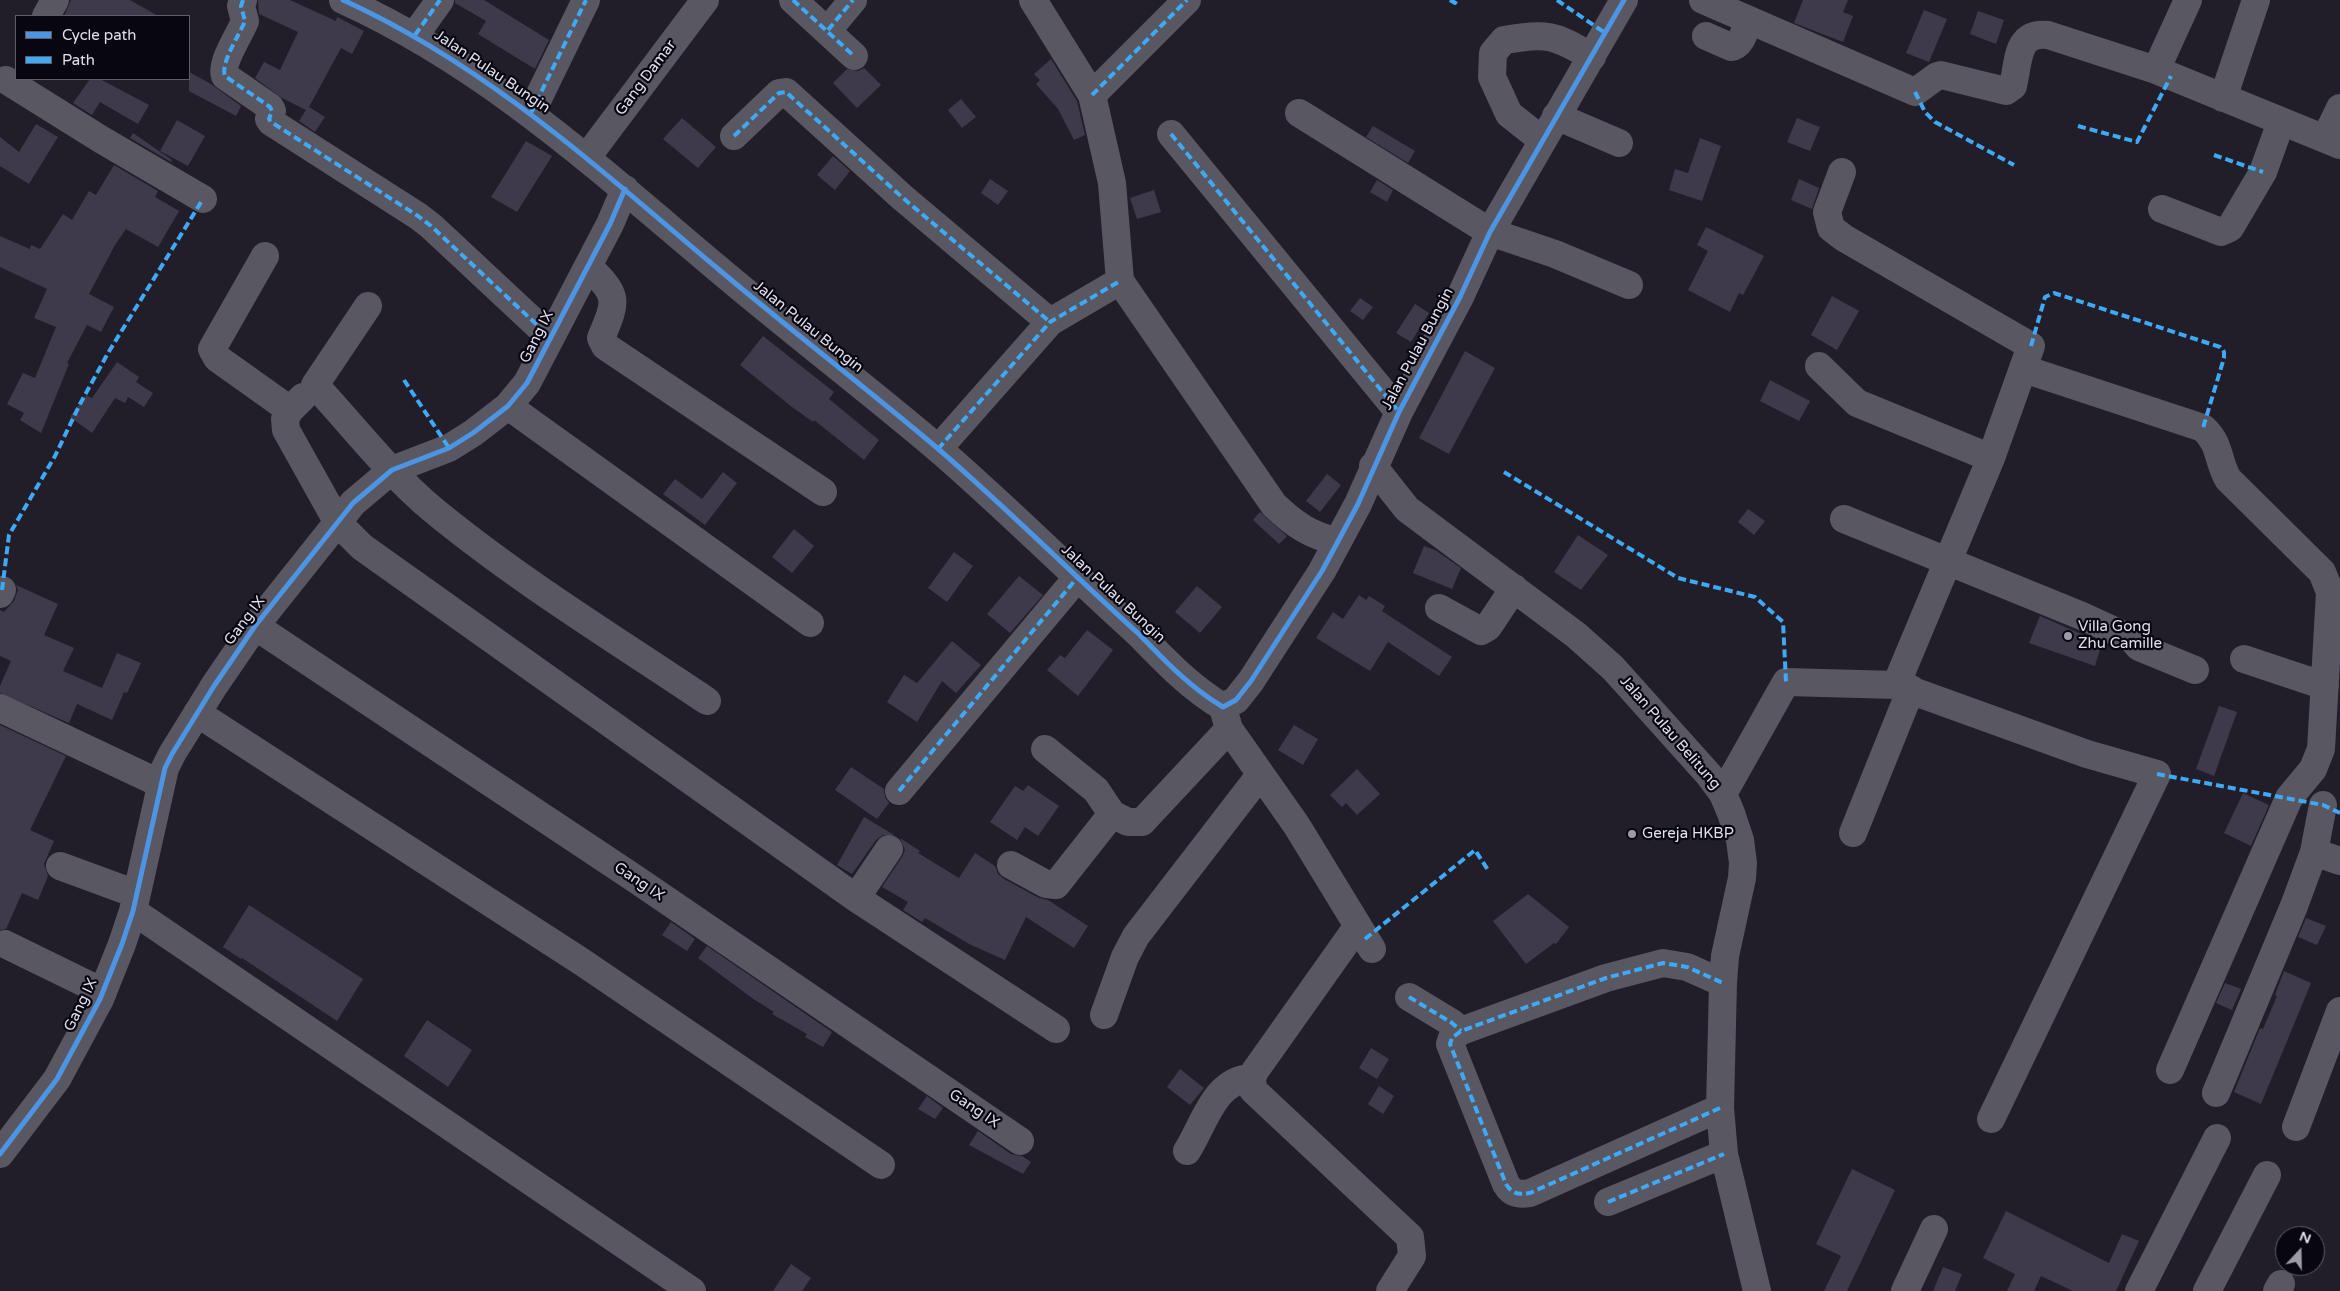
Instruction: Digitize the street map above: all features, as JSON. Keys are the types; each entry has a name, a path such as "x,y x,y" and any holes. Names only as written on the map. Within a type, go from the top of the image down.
{"street":[{"path":"47,15 55,0"},
{"path":"243,0 241,6 245,21 225,63 223,70 225,76 270,107 271,122 418,216 550,337"},
{"name":"Jalan Pulau Bungin","path":"343,0 415,35 531,113 587,157 724,274 938,449 1140,635 1226,718 1331,553 1358,504 1373,466 1399,412 1460,296 1490,232 1624,0"},
{"path":"415,35 440,0"},
{"path":"531,113 586,0"},
{"name":"Gang Damar","path":"587,157 705,0"},
{"path":"793,0 828,30 854,56"},
{"path":"828,30 853,0"},
{"path":"1033,0 1092,95 1112,183 1120,281 1274,506 1293,523 1311,534 1331,553"},
{"path":"1092,95 1187,0"},
{"path":"1703,0 1915,92 1941,75 2006,92 2013,86 2022,43 2028,37 2037,34 2071,41 2156,70 2332,142 2340,108"},
{"path":"2156,70 2188,0"},
{"path":"2223,98 2256,0"},
{"path":"1706,36 1731,48 1735,47 1739,44 1749,20"},
{"path":"1542,140 1509,114 1492,77 1493,53 1504,40 1538,35 1562,39 1592,57"},
{"path":"7,78 102,140 204,199"},
{"path":"734,136 779,92 786,92 903,198 1050,322"},
{"path":"1299,113 1490,232 1555,254 1629,285"},
{"path":"1556,116 1619,142"},
{"path":"2162,209 2221,232 2227,230 2232,225 2262,172 2281,122"},
{"path":"1171,134 1399,412"},
{"path":"1842,172 1827,212 1831,228 1844,238 2031,346 1991,458 1948,560 1853,833"},
{"name":"Gang IX","path":"4,1142 57,1079 103,992 135,903 165,768 197,713 255,626 353,503 392,470 449,448 473,433 508,406 527,383 588,266 625,189"},
{"path":"265,256 212,349 217,358 290,410"},
{"path":"588,266 609,288 613,300 601,338 605,346 823,492"},
{"path":"938,449 1050,322 1120,281"},
{"path":"368,306 315,385 290,410 285,420 286,430 338,523 362,547 856,898 1056,1029"},
{"path":"1820,366 1857,403 1991,458"},
{"path":"2024,370 2203,428 2216,442 2222,470 2228,479 2322,572 2330,592 2330,702 2318,761 2289,798 2170,1070"},
{"path":"315,385 392,470 431,508 498,560 708,701"},
{"path":"508,406 810,623"},
{"name":"Jalan Pulau Belitung","path":"1373,466 1408,509 1503,604 1576,635 1612,668 1709,775 1723,794 1740,840 1743,862 1742,878 1725,956 1720,1108 1724,1154 1757,1291"},
{"path":"1358,504 1408,509"},
{"path":"1844,519 1948,560 2107,628 2132,639 2140,648 2195,670"},
{"path":"899,792 1076,578"},
{"path":"1440,608 1481,631 1488,627 1503,604"},
{"name":"Gang IX","path":"255,626 634,878 1020,1141"},
{"path":"2244,660 2330,702"},
{"path":"1723,794 1786,682 1903,687 2087,754 2157,774 1991,1119"},
{"path":"0,708 161,784"},
{"path":"197,713 582,962 881,1165"},
{"path":"1044,749 1096,790 1112,814 1128,822 1142,822 1226,718 1260,776 1297,826 1372,949"},
{"path":"1104,1015 1125,957 1136,936 1260,776"},
{"path":"2216,1093 2332,809 2289,798"},
{"path":"1011,865 1046,884 1056,885 1112,814"},
{"path":"856,898 889,849"},
{"path":"2314,852 2340,861"},
{"path":"60,866 135,903 692,1291"},
{"path":"1357,927 1252,1078 1253,1090 1410,1237 1412,1256 1390,1291"},
{"path":"5,944 103,992"},
{"path":"1720,1108 1530,1193 1516,1194 1510,1191 1506,1184 1450,1044 1452,1038 1461,1032 1606,978 1663,963 1688,967 1723,983"},
{"path":"1409,997 1452,1023 1461,1032"},
{"path":"2296,1127 2340,1011"},
{"path":"1187,1151 1221,1092 1241,1079 1252,1078"},
{"path":"2139,1291 2217,1138"},
{"path":"1608,1202 1724,1154"},
{"path":"2207,1291 2267,1175"},
{"path":"1906,1291 1934,1229"}],"building":[{"path":"71,0 130,0 156,15 64,15"},
{"path":"258,0 290,0 336,21 337,17 364,31 352,54 341,48 309,107 325,117 315,132 299,121 306,110 282,98 255,78 264,62 280,70 298,32 259,14"},
{"path":"455,0 484,0 549,40 535,69 478,34 486,21 455,3"},
{"path":"1803,0 1848,0 1843,12 1853,16 1843,42 1794,23"},
{"path":"1924,10 1947,19 1929,62 1906,53"},
{"path":"1978,11 2004,20 1996,44 1970,34"},
{"path":"1051,59 1077,101 1085,135 1074,140 1058,109 1036,84 1040,80 1034,74"},
{"path":"864,68 881,85 857,108 833,83 847,69 858,71"},
{"path":"190,73 211,84 241,106 236,116 189,91"},
{"path":"89,80 102,80 149,105 138,124 100,102 92,115 73,103"},
{"path":"961,99 976,117 962,128 948,110"},
{"path":"682,118 716,147 698,168 663,139"},
{"path":"1797,118 1820,127 1810,151 1787,142"},
{"path":"177,120 205,136 188,166 160,151"},
{"path":"36,124 58,137 29,184 0,166 0,137 19,152"},
{"path":"1373,126 1415,151 1408,163 1366,137"},
{"path":"133,133 172,160 171,162 130,138"},
{"path":"1700,138 1721,146 1702,201 1669,190 1675,169 1688,173"},
{"path":"526,141 552,156 517,212 491,197"},
{"path":"833,156 850,171 835,190 817,175"},
{"path":"114,165 158,191 155,197 179,211 158,247 126,229 115,245 89,294 114,307 101,332 87,325 67,363 69,364 41,433 20,420 24,413 7,404 23,373 35,378 56,327 34,318 47,289 0,267 0,236 30,249 31,245 40,249 63,214 72,220 89,191 96,195"},
{"path":"990,179 1008,191 998,205 981,193"},
{"path":"1799,179 1819,188 1812,209 1791,200"},
{"path":"1377,180 1393,190 1387,202 1370,192"},
{"path":"1154,190 1161,212 1137,219 1130,198"},
{"path":"1706,227 1764,256 1743,295 1739,293 1730,312 1688,290 1708,251 1697,245"},
{"path":"1832,296 1859,311 1837,350 1811,335"},
{"path":"1360,298 1373,307 1363,320 1350,311"},
{"path":"1415,304 1429,313 1411,342 1396,333"},
{"path":"763,336 834,392 829,399 879,440 864,460 814,420 813,422 792,407 740,365"},
{"path":"1465,351 1495,368 1449,454 1419,438"},
{"path":"117,362 139,377 136,382 153,393 144,407 128,397 125,403 115,398 92,433 70,417 86,395 92,398"},
{"path":"1770,380 1810,401 1799,421 1760,401"},
{"path":"723,472 737,483 705,525 663,494 675,479 702,499"},
{"path":"1327,474 1341,485 1320,512 1306,501"},
{"path":"1748,509 1765,521 1754,535 1738,522"},
{"path":"1260,512 1287,536 1279,544 1253,520"},
{"path":"794,529 814,546 792,573 772,557"},
{"path":"1578,535 1608,555 1581,590 1554,572"},
{"path":"1424,546 1435,550 1461,568 1452,589 1413,573"},
{"path":"954,552 973,566 947,602 928,588"},
{"path":"1019,576 1043,595 1010,633 987,614"},
{"path":"16,585 58,604 44,635 74,648 63,671 102,688 117,653 141,663 127,693 124,692 112,720 77,704 69,723 0,693 0,686 11,661 0,656 0,610 4,612 14,601 18,590"},
{"path":"1197,586 1222,607 1200,633 1175,612"},
{"path":"1359,595 1366,600 1369,596 1385,606 1382,611 1452,657 1439,676 1388,642 1370,671 1316,638 1333,612 1343,619"},
{"name":"Villa Gong Zhu Camille","path":"2040,616 2102,643 2095,666 2029,643"},
{"path":"1087,630 1113,650 1078,696 1047,670 1060,655 1065,658"},
{"path":"952,641 981,665 956,693 942,681 917,722 887,702 904,675 917,683"},
{"path":"2219,706 2237,712 2214,776 2196,769"},
{"path":"0,725 66,756 30,830 54,841 44,864 48,876 38,900 22,893 6,929 0,930"},
{"path":"1294,725 1318,739 1303,765 1278,750"},
{"path":"851,767 884,789 885,797 889,803 877,819 835,790"},
{"path":"1357,769 1380,794 1357,815 1346,803 1342,807 1330,795"},
{"path":"1028,785 1059,806 1038,836 1025,827 1017,840 990,822 1015,786 1023,791"},
{"path":"2243,793 2269,805 2251,846 2224,833"},
{"path":"864,817 894,835 883,835 876,840 852,874 837,865"},
{"path":"900,838 920,851 918,853 959,878 975,853 995,866 998,874 1004,879 1039,898 1048,900 1088,926 1074,948 1026,917 1005,960 971,945 925,918 922,922 903,910 908,902 882,887 905,850"},
{"path":"1528,894 1569,927 1556,944 1554,943 1526,964 1493,921"},
{"path":"249,905 363,979 337,1021 223,947"},
{"path":"2306,918 2326,926 2317,945 2298,937"},
{"path":"671,922 695,939 687,951 662,935"},
{"path":"707,946 832,1032 823,1047 805,1037 807,1034 772,1014 774,1012 698,958"},
{"path":"2284,971 2311,983 2261,1104 2234,1092 2260,1028 2263,1029 2277,996 2275,995"},
{"path":"2225,983 2241,989 2232,1010 2216,1003"},
{"path":"427,1020 472,1050 448,1087 404,1056"},
{"path":"1371,1048 1389,1059 1377,1079 1359,1068"},
{"path":"1180,1069 1204,1088 1190,1105 1167,1087"},
{"path":"1379,1086 1394,1096 1383,1114 1368,1104"},
{"path":"927,1096 943,1108 935,1119 918,1109"},
{"path":"978,1131 1011,1154 1022,1156 1031,1162 1023,1174 969,1145"},
{"path":"1852,1169 1895,1190 1847,1291 1824,1291 1841,1256 1816,1244"},
{"path":"2006,1211 2109,1263 2122,1234 2139,1241 2116,1291 2073,1291 2041,1276 2034,1291 2007,1291 2015,1274 1983,1258"},
{"path":"791,1264 811,1278 802,1291 773,1291"},
{"path":"1943,1267 1962,1274 1955,1291 1933,1291"}],"marked path":[{"path":"243,0 241,6 245,21 225,64 225,76 270,107 272,111 269,119 271,122 431,226 550,337"},
{"path":"415,35 440,0"},
{"path":"531,113 586,0"},
{"path":"793,0 854,56"},
{"path":"828,30 853,0"},
{"path":"1092,95 1187,0"},
{"path":"1450,0 1455,3 1457,0"},
{"path":"1557,0 1605,33"},
{"path":"2078,126 2137,142 2171,76"},
{"path":"734,136 779,93 786,92 903,198 1050,322"},
{"path":"1915,92 1925,112 1935,122 2014,165"},
{"path":"1171,134 1399,412"},
{"path":"2214,155 2263,172"},
{"path":"2,590 9,535 55,456 80,404 108,353 203,199"},
{"path":"938,449 1050,322 1120,281"},
{"path":"2031,346 2045,297 2054,293 2220,347 2224,352 2224,358 2203,428"},
{"path":"404,380 449,448"},
{"path":"1504,472 1678,578 1755,597 1783,622 1786,682"},
{"path":"899,791 1077,578"},
{"path":"2157,774 2323,805 2340,813"},
{"path":"1365,939 1475,850 1488,870"},
{"path":"1720,1108 1530,1193 1516,1193 1506,1184 1450,1044 1452,1038 1461,1031 1606,978 1663,963 1687,967 1723,983"},
{"path":"1409,997 1452,1023 1461,1031"},
{"path":"1608,1202 1724,1154"}],"cycle path":[{"path":"343,0 395,26 445,55 493,87 584,156 744,291 936,447 1140,635 1179,674 1200,692 1223,707 1236,700 1251,681 1322,571 1358,504 1399,412 1460,297 1490,232 1624,0"},
{"path":"0,1154 57,1079 100,999 133,911 165,768 214,686 255,626 353,503 392,470 449,448 473,433 508,406 527,383 610,224 625,189"}],"place":[{"name":"Villa Gong Zhu Camille","path":"2068,636"},
{"name":"Gereja HKBP","path":"1632,834"}]}
